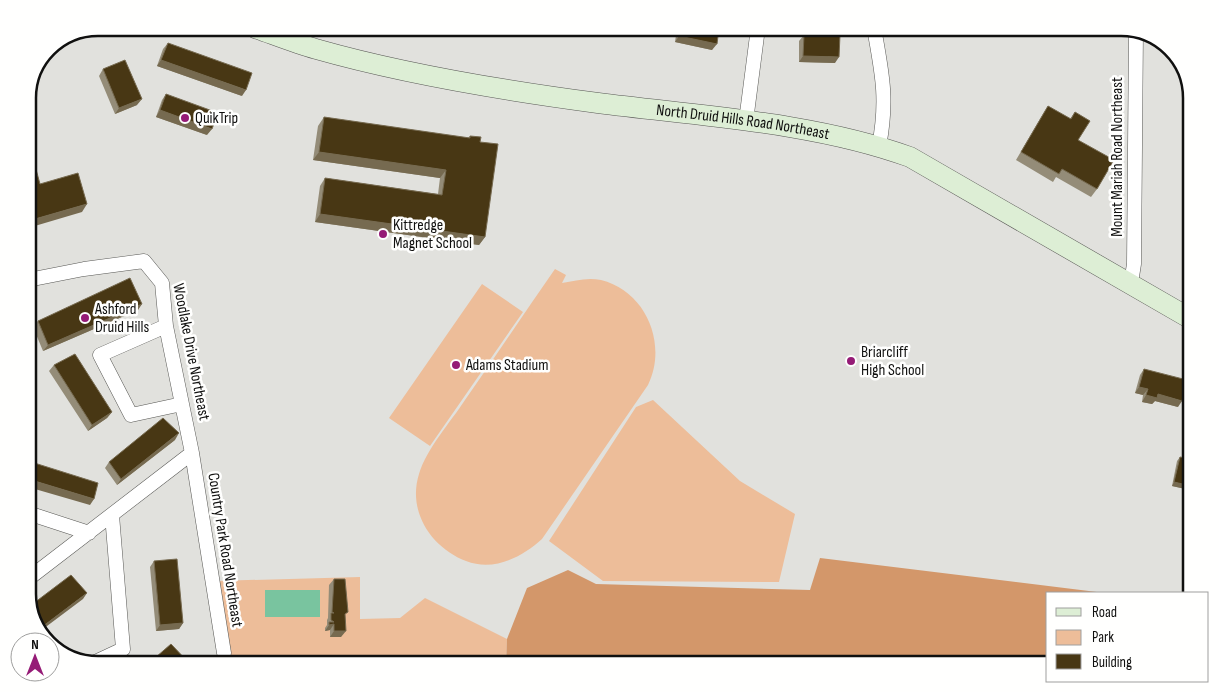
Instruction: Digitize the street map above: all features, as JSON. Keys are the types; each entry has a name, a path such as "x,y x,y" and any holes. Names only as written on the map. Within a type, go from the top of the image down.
{"main road":[{"name":"North Druid Hills Road Northeast","path":"278,36 315,49 406,70 590,102 746,121 878,146 910,157 1131,282 1183,314"}],"street":[{"path":"746,121 757,36"},
{"path":"875,36 884,90 884,116 878,146"},
{"name":"Mount Mariah Road Northeast","path":"1131,282 1134,264 1136,38"},
{"name":"Woodlake Drive Northeast","path":"36,279 144,261 162,283 166,326 192,453"},
{"path":"166,326 100,355 131,415 182,404"},
{"path":"36,573 192,453"},
{"name":"Country Park Road Northeast","path":"192,453 224,653"},
{"path":"36,515 89,533"},
{"path":"108,656 123,649 112,515"}],"green space":[{"path":"555,269 566,275 562,283 596,279 617,286 630,295 641,307 649,321 654,337 654,369 648,385 542,539 526,552 507,561 487,565 476,564 454,555 433,538 425,527 417,502 416,488 419,474 433,445"},
{"name":"Adams Stadium","path":"482,284 523,312 430,446 389,418"},
{"path":"653,400 740,481 795,514 779,582 603,581 549,541 636,407"},
{"path":"360,577 360,619 400,618 425,598 507,639 506,656 229,656 215,581"}],"shaded area":[{"path":"820,558 1097,592 1046,592 1046,656 506,656 507,639 527,588 568,570 596,584 810,590"},
{"path":"265,590 320,590 320,617 265,617"}],"building":[{"path":"679,36 718,36 717,44"},
{"path":"804,36 840,36 839,57 803,56"},
{"path":"168,43 252,73 246,90 161,60"},
{"path":"125,60 142,99 119,108 103,69"},
{"path":"166,94 218,113 212,129 160,110"},
{"path":"1048,106 1071,119 1075,112 1090,121 1078,140 1114,160 1097,189 1062,169 1059,174 1021,152"},
{"path":"324,117 470,138 470,136 481,137 480,142 498,144 485,237 320,214 325,178 442,195 446,170 319,152"},
{"path":"36,169 40,184 78,173 87,204 36,219"},
{"name":"Ashford Druid Hills","path":"130,278 142,304 48,345 38,321"},
{"name":"Ashford Druid Hills","path":"75,354 112,412 92,425 54,365"},
{"path":"1144,369 1183,379 1182,401 1158,394 1157,398 1146,395 1148,389 1139,387"},
{"path":"163,418 179,433 121,479 109,462"},
{"path":"1180,457 1183,458 1183,484 1174,482"},
{"path":"36,464 98,483 94,499 36,481"},
{"path":"177,559 183,623 160,625 154,561"},
{"path":"71,575 87,593 45,625 36,601"},
{"path":"334,579 345,579 348,612 345,614 346,631 334,631 334,624 329,625 329,622 334,622 331,620 331,613 334,613 332,612"},
{"path":"171,644 182,656 157,656"}],"place":[{"name":"QuikTrip","path":"185,118"},
{"name":"Kittredge Magnet School","path":"383,234"},
{"name":"Ashford Druid Hills","path":"85,318"},
{"name":"Briarcliff High School","path":"851,361"},
{"name":"Adams Stadium","path":"456,365"}]}
